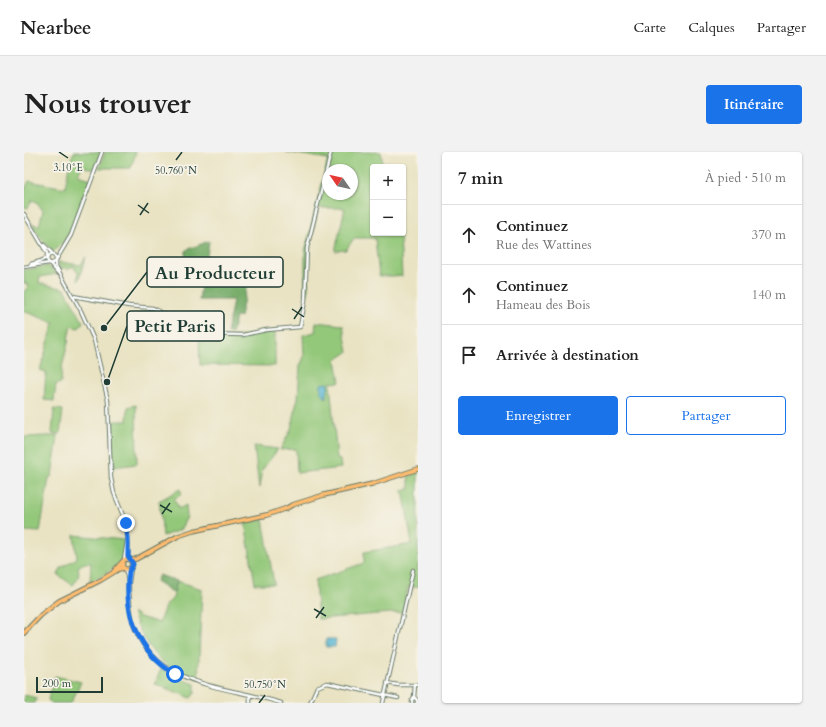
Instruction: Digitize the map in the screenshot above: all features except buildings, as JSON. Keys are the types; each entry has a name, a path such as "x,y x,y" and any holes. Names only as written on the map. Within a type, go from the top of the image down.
{"main road":[{"path":"105,578 123,561 136,559 178,536 196,530 257,518 306,501 375,483 418,469"},
{"path":"24,633 41,615 59,601 105,578 119,569 132,567 154,550"},
{"path":"130,559 133,563 132,567"},
{"path":"123,561 122,565 125,568"}],"street":[{"path":"24,267 50,264 56,261 68,241 89,190 102,152"},
{"path":"73,296 129,306 152,308 200,334 243,335 266,330 300,327 305,301 306,250 331,152"},
{"path":"24,214 47,253 47,261 63,280"},
{"path":"38,238 56,257 56,265 63,280 94,337 109,404 111,478 114,493 124,516 127,531 128,556 130,559"},
{"path":"24,267 43,261 50,255 57,253 68,241"},
{"path":"123,561 126,554 127,531"},
{"path":"129,589 132,567"},
{"path":"125,568 129,589 130,609 135,629 145,647 160,664 172,672 186,678 282,703"},
{"path":"383,703 413,570"},
{"path":"310,703 317,687 327,683 398,698"},
{"path":"387,683 416,685 412,703"},
{"path":"250,695 250,703"},
{"path":"414,697 417,700 417,703"}],"green space":[{"path":"74,152 101,152 94,170 82,166 78,175 91,179 68,237 53,252 42,240 32,224 39,226 43,211 37,202 32,200 28,208 24,207 24,191 29,181 65,188 69,165"},
{"path":"105,152 136,152 131,168 99,168"},
{"path":"285,152 381,152 383,164 370,164 370,236 400,236 402,276 379,276 375,238 354,238 346,250 335,251 345,208 318,208 308,254 308,294 305,294 305,251 322,183 322,200 358,200 358,164 327,164 328,159"},
{"path":"209,241 206,264 252,260 240,317 236,317 232,333 227,333 233,300 199,300 202,278 182,276 186,250"},
{"path":"86,257 78,281 78,273 73,266 67,270 65,267 61,270 59,267 59,262 81,265"},
{"path":"48,266 57,274 40,277 39,283 65,289 83,322 80,327 77,328 71,326 62,367 61,383 56,384 54,401 44,400 46,372 40,370 54,323 24,311 24,292 29,285 24,283 24,270"},
{"path":"316,322 343,325 348,352 336,360 340,382 330,383 337,459 340,460 341,468 297,473 296,449 280,450 291,429 298,399 300,366 304,357 303,335 315,332"},
{"path":"275,331 275,366 200,365 199,337 235,337"},
{"path":"136,405 137,464 113,467 112,421 127,421 128,407"},
{"path":"54,409 63,410 60,434 52,433"},
{"path":"58,436 52,476 49,478 40,532 24,531 24,437"},
{"path":"254,446 278,449 262,470 259,488"},
{"path":"418,473 418,587 408,587 403,612 318,619 315,580 364,563 364,552 412,544 403,490 410,489 408,476"},
{"path":"180,489 182,494 174,499 179,509 186,505 187,517 180,530 163,536 159,501"},
{"path":"263,519 274,584 255,584 245,523"},
{"path":"74,535 125,540 123,556 118,564 113,568 90,582 91,563 84,563 78,567 78,577 73,585 58,575 61,568 77,558"},
{"path":"159,575 177,581 174,593 156,581"},
{"path":"177,581 202,589 198,679 175,670 159,659 143,637 133,612 140,617 159,623 165,606 173,598"},
{"path":"161,668 175,677 195,684 195,693 191,698 155,684"},
{"path":"55,676 81,682 71,703 52,703 48,700"},
{"path":"24,695 37,698 35,703 24,703"}],"water":[{"path":"328,383 326,398 321,392 321,384"},
{"path":"326,639 336,639 335,647 326,647"}],"place":[{"name":"Au Producteur","path":"104,328"},
{"name":"Petit Paris","path":"107,382"}],"route":[{"path":"126,523 128,556 133,564 129,572 129,589 131,616 135,629 150,653 163,666 175,674"}]}
